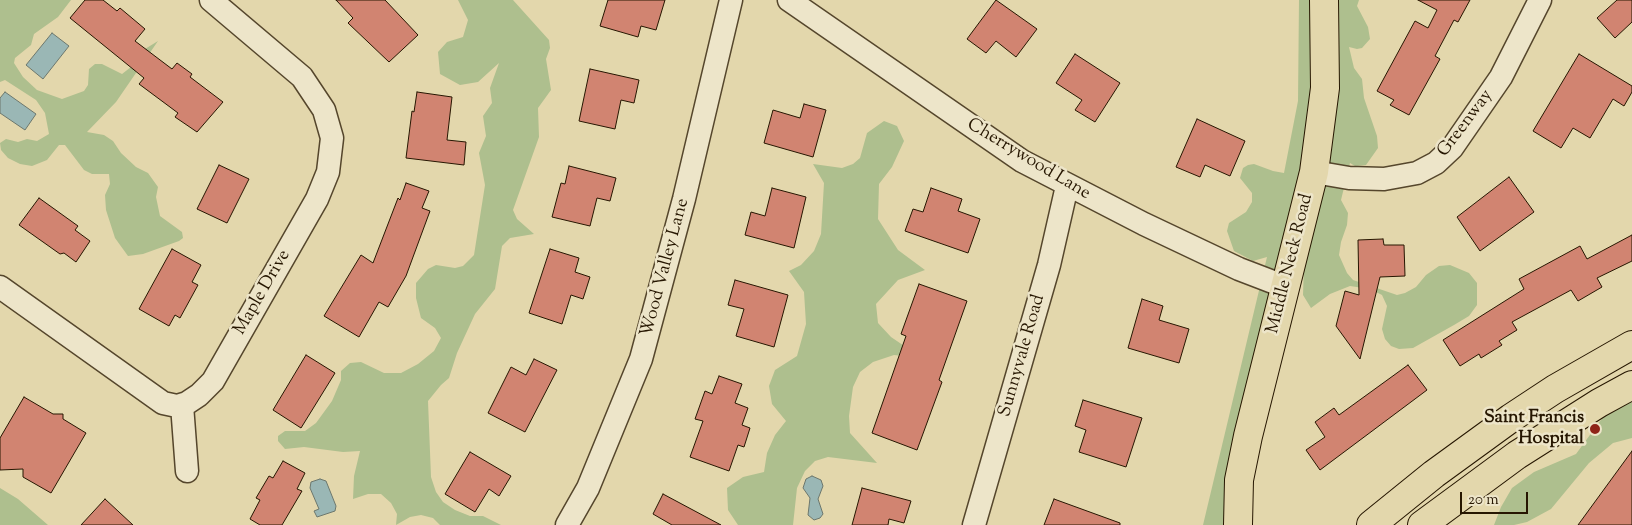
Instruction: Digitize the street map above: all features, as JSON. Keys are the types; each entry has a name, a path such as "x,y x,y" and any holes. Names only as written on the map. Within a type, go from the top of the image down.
{"main road":[{"name":"Middle Neck Road","path":"1238,525 1239,480 1248,436 1314,172 1325,88 1324,0"},
{"path":"1371,525 1434,474 1511,418 1555,389 1632,345"},
{"path":"1422,525 1517,455 1599,403 1632,385"},
{"path":"1227,525 1239,480"},
{"path":"1239,480 1244,513 1248,525"}],"street":[{"name":"Maple Drive","path":"182,405 199,395 213,381 304,222 328,172 332,138 324,110 302,77 211,0"},
{"name":"Wood Valley Lane","path":"567,525 588,488 645,346 684,199 730,0"},
{"name":"Cherrywood Lane","path":"789,0 1022,161 1067,186 1239,270 1286,287"},
{"name":"Greenway","path":"1314,172 1349,178 1384,179 1417,173 1436,163 1464,132 1501,77 1540,0"},
{"name":"Sunnyvale Road","path":"974,525 1049,264 1067,186"},
{"path":"0,287 156,400 171,405 182,405 187,471"}],"green space":[{"path":"0,0 71,0 58,17 34,34 31,45 15,58 14,63 23,77 37,90 62,99 84,91 88,85 89,69 95,64 102,64 122,74 131,67 145,49 158,41 116,102 87,132 104,135 113,141 121,153 136,167 148,173 158,187 156,197 160,216 182,232 183,238 143,254 128,256 115,238 106,210 105,195 110,184 109,174 92,174 84,170 65,145 59,145 47,160 32,166 20,164 8,158 1,150 0,143 6,139 18,142 27,139 37,141 49,134 45,113 36,100 5,80 0,82"},
{"path":"458,0 513,0 549,40 550,48 546,59 551,90 538,108 539,137 513,210 517,219 534,234 510,238 502,246 495,289 475,314 457,353 449,378 428,401 431,477 436,492 443,502 455,510 470,516 483,516 501,525 440,525 433,518 421,515 410,517 396,525 397,514 391,503 381,494 368,494 353,499 354,476 360,451 343,452 304,447 285,449 278,441 278,436 285,431 305,431 316,423 332,401 341,380 341,371 350,363 361,362 384,373 401,373 418,364 434,351 441,338 435,328 421,318 416,298 416,283 428,269 436,265 455,268 463,266 474,255 485,185 479,153 486,136 483,116 492,103 490,88 499,63 478,82 460,85 440,74 438,52 447,42 463,37 468,20"},
{"path":"1299,0 1359,0 1357,6 1368,27 1370,39 1362,48 1349,47 1354,68 1362,79 1364,98 1377,136 1378,148 1366,165 1355,166 1350,163 1341,200 1348,213 1347,225 1339,255 1347,273 1353,280 1397,295 1416,287 1426,275 1439,266 1450,265 1469,273 1477,283 1477,305 1469,316 1454,325 1413,348 1399,349 1391,346 1385,339 1382,329 1387,306 1382,295 1370,289 1350,286 1330,294 1311,308 1303,295 1304,265 1248,436 1248,525 1203,525 1267,257 1253,261 1234,251 1227,231 1229,223 1246,212 1252,202 1252,193 1240,178 1243,168 1254,164 1284,173 1298,101"},
{"path":"884,121 897,126 904,141 892,167 879,184 878,219 898,250 925,270 898,280 876,304 878,323 891,337 922,358 894,355 873,362 860,372 853,387 849,416 850,433 877,463 828,457 815,461 805,471 797,488 793,525 738,525 728,510 727,488 743,477 764,472 767,453 775,435 786,421 772,404 769,386 775,370 797,356 806,324 804,292 789,271 801,265 814,251 821,234 824,183 813,164 842,168 853,164 860,158 867,133"},
{"path":"1632,397 1632,438 1613,443 1589,463 1551,509 1527,522 1514,525 1494,525 1501,507 1512,488 1534,472 1576,454 1606,413"},
{"path":"0,488 18,499 48,525 0,525"}],"water":[{"path":"52,33 69,46 43,79 26,65"},
{"path":"5,92 36,114 25,130 0,113 0,98"},
{"path":"812,476 821,480 823,486 818,499 823,514 820,518 814,520 808,515 810,498 803,488 806,479"},
{"path":"320,479 326,481 336,506 335,511 317,517 314,511 319,509 310,488 311,482"}],"building":[{"path":"85,0 103,0 117,11 120,8 145,29 135,41 172,69 177,63 192,74 190,77 223,102 197,132 175,117 178,113 139,84 144,78 70,18"},
{"path":"336,0 385,0 418,35 389,62 348,23 353,18"},
{"path":"608,0 665,0 656,30 641,26 638,37 600,26"},
{"path":"996,0 1037,29 1016,57 996,41 986,53 967,39"},
{"path":"1418,0 1470,0 1458,22 1454,20 1435,56 1440,59 1409,115 1390,105 1394,100 1377,91 1415,21 1428,28 1437,10"},
{"path":"1617,0 1632,0 1632,22 1615,38 1597,18"},
{"path":"1075,54 1120,83 1095,122 1075,110 1082,100 1056,83"},
{"path":"1579,54 1632,86 1632,92 1624,106 1613,99 1590,138 1573,128 1561,148 1533,131"},
{"path":"590,69 639,80 634,103 621,100 615,129 579,121"},
{"path":"417,92 452,97 447,140 466,142 464,165 406,158 412,111 414,112"},
{"path":"804,104 826,110 813,157 764,143 773,110 800,118"},
{"path":"1197,119 1245,141 1230,176 1205,165 1200,177 1176,167"},
{"path":"219,165 249,179 227,223 197,209"},
{"path":"569,166 616,178 610,201 597,198 590,226 552,217 561,183 565,184"},
{"path":"1509,177 1534,212 1480,251 1457,217"},
{"path":"406,183 429,191 422,208 430,211 406,276 388,307 379,302 359,337 324,316 361,255 373,263 398,198 400,200"},
{"path":"772,188 806,197 794,248 745,235 751,212 765,216"},
{"path":"931,188 962,199 958,211 980,219 968,253 905,231 913,209 923,212"},
{"path":"39,198 78,226 75,230 90,241 76,262 64,253 60,254 19,225"},
{"path":"1632,235 1632,261 1597,278 1602,287 1578,301 1571,290 1512,322 1517,330 1499,341 1502,345 1481,358 1479,354 1460,366 1443,340 1524,289 1519,279 1580,246 1587,259"},
{"path":"1383,239 1384,245 1404,245 1405,276 1380,277 1360,359 1336,326 1345,291 1359,295 1358,240"},
{"path":"172,249 201,265 192,282 198,285 180,318 175,315 169,326 139,309"},
{"path":"550,249 579,258 575,272 590,277 583,299 571,295 562,324 529,313"},
{"path":"735,280 788,295 774,347 736,336 744,309 728,305"},
{"path":"919,284 967,301 939,380 942,382 917,450 872,433 906,336 901,334"},
{"path":"1142,299 1163,306 1159,320 1189,329 1179,363 1128,348"},
{"path":"306,355 335,373 301,428 273,410"},
{"path":"534,359 557,370 525,432 488,413 511,367 526,375"},
{"path":"1408,365 1427,390 1320,470 1306,450 1325,437 1315,422 1334,408 1339,415"},
{"path":"719,376 742,384 735,403 748,408 742,425 750,428 744,447 738,445 729,471 690,457 703,421 695,419 705,391 712,394"},
{"path":"24,397 53,414 63,414 63,419 86,433 51,493 23,477 23,469 0,470 0,438"},
{"path":"1083,400 1142,418 1126,467 1079,452 1086,430 1075,426"},
{"path":"1632,451 1632,525 1578,525"},
{"path":"470,452 511,476 499,496 489,489 475,512 445,494"},
{"path":"283,461 305,473 297,489 302,491 282,525 260,525 250,519 260,500 256,498 269,476 273,478"},
{"path":"862,488 911,501 904,523 889,519 888,525 852,525"},
{"path":"663,494 721,525 672,525 653,514"},
{"path":"105,499 133,525 81,525"},
{"path":"1054,499 1120,523 1120,525 1044,525"}],"place":[{"name":"Saint Francis Hospital","path":"1595,429"}]}
